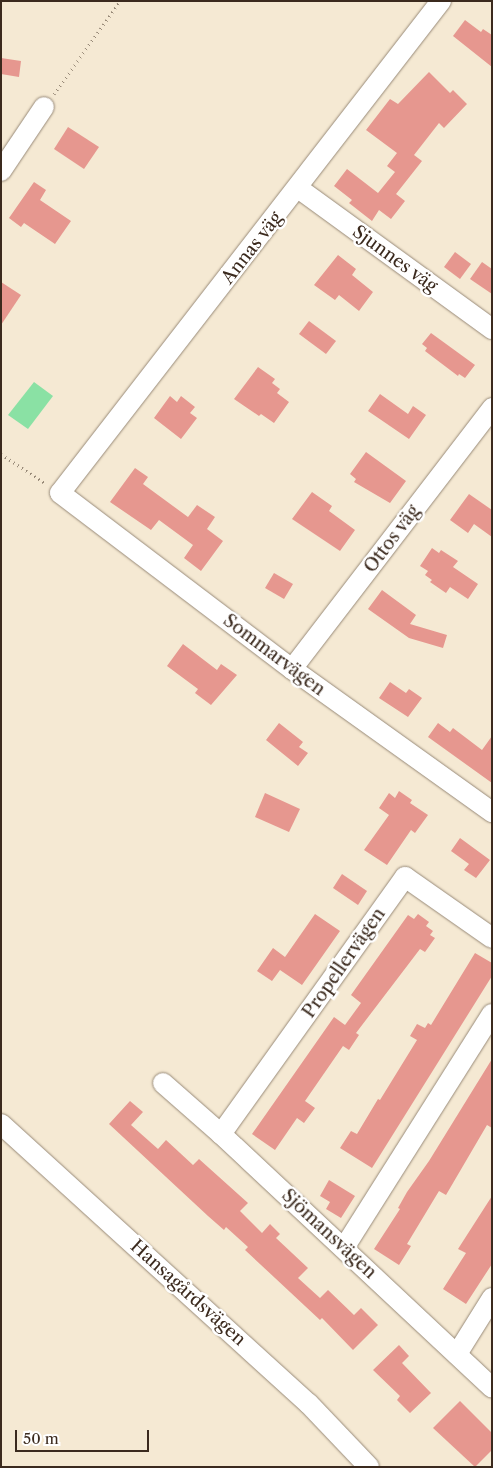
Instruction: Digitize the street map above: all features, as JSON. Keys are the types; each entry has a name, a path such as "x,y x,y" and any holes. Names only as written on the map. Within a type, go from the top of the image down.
{"street":[{"name":"Annas väg","path":"60,493 441,1"},
{"path":"1,171 44,107"},
{"name":"Sjunnes väg","path":"298,188 492,329"},
{"name":"Ottos väg","path":"292,670 492,408"},
{"name":"Sommarvägen","path":"60,493 292,670 492,812"},
{"name":"Propellervägen","path":"222,1134 405,877 492,938"},
{"path":"344,1248 492,1014"},
{"name":"Sjömansvägen","path":"163,1083 222,1134 492,1388"},
{"name":"Hansagårdsvägen","path":"1,1124 309,1404 369,1467"},
{"path":"457,1354 492,1298"}],"path":[{"path":"44,107 120,1"},
{"path":"1,454 60,493"}],"green space":[{"path":"34,382 53,396 28,429 8,415"}],"building":[{"path":"465,20 481,32 483,29 492,35 492,67 453,36"},
{"path":"1,58 21,61 19,77 1,74"},
{"path":"429,72 450,93 453,90 467,104 444,128 439,123 414,155 422,161 396,194 405,201 391,219 379,210 372,221 349,203 352,200 334,186 347,169 378,193 395,172 387,166 397,153 366,130 390,99 398,104"},
{"path":"68,127 99,147 84,169 54,149"},
{"path":"34,182 46,190 40,200 71,221 55,244 24,223 21,227 9,218"},
{"path":"455,252 471,264 460,279 444,267"},
{"path":"338,255 356,269 352,275 373,292 359,311 339,295 335,300 314,285"},
{"path":"482,262 492,269 492,294 470,279"},
{"path":"1,282 21,295 1,325"},
{"path":"309,321 336,341 326,354 299,334"},
{"path":"431,333 475,365 465,378 459,374 458,376 425,351 427,348 422,344"},
{"path":"258,367 275,379 272,383 280,389 277,393 289,402 274,423 261,414 259,416 234,399"},
{"path":"380,394 408,414 413,406 426,415 409,439 368,411"},
{"path":"170,396 177,402 181,396 195,407 190,413 197,418 181,439 154,418"},
{"path":"366,452 406,481 390,503 354,482 356,479 350,474"},
{"path":"135,468 148,477 143,484 188,517 197,505 215,517 207,529 223,541 201,571 184,558 193,545 159,520 151,530 110,502"},
{"path":"312,492 332,506 329,511 355,530 340,551 292,519"},
{"path":"469,494 492,510 492,537 474,524 468,533 450,520"},
{"path":"432,548 439,553 441,550 458,561 453,567 478,584 468,599 450,587 446,593 430,582 432,580 425,575 428,571 420,566"},
{"path":"274,573 293,584 284,599 265,588"},
{"path":"382,590 416,615 410,624 447,635 443,648 409,638 368,609"},
{"path":"183,644 217,670 221,664 237,675 211,705 195,693 198,689 167,666"},
{"path":"390,682 406,693 409,689 422,698 408,717 379,698"},
{"path":"279,723 303,742 299,747 308,753 298,766 266,740"},
{"path":"438,723 450,732 453,728 482,750 492,736 492,783 428,737"},
{"path":"399,791 412,800 410,803 428,815 415,833 411,830 387,865 364,850 389,815 379,808 389,793 395,798"},
{"path":"265,793 300,809 289,832 255,817"},
{"path":"460,838 490,860 476,878 464,870 469,864 451,851"},
{"path":"342,874 367,891 358,905 333,888"},
{"path":"315,914 340,931 302,985 280,970 272,981 257,971 273,948 285,957"},
{"path":"418,914 429,922 426,926 433,931 430,935 435,938 425,952 420,949 356,1033 359,1035 349,1050 343,1046 305,1101 315,1108 304,1123 297,1118 275,1150 252,1134 334,1017 345,1025 361,1003 351,995 408,915 414,919"},
{"path":"475,953 492,963 492,976 372,1168 340,1148 351,1131 357,1134 378,1099 380,1100 417,1040 410,1036 417,1024 425,1028 428,1023 431,1025"},
{"path":"492,1059 492,1128 487,1125 446,1195 439,1191 407,1244 411,1246 399,1265 374,1249 400,1209 398,1208 407,1192 429,1161"},
{"path":"130,1101 143,1112 131,1125 158,1149 166,1140 193,1165 199,1159 248,1203 240,1211 262,1233 270,1224 280,1234 276,1238 308,1268 298,1278 320,1298 328,1290 354,1315 361,1308 378,1325 353,1350 322,1318 320,1320 245,1250 248,1247 226,1227 224,1230 208,1216 109,1124"},
{"path":"329,1180 355,1196 341,1218 326,1209 330,1202 320,1196"},
{"path":"492,1196 492,1264 466,1304 443,1289 466,1253 458,1249"},
{"path":"399,1345 409,1356 402,1363 431,1393 410,1413 397,1400 400,1396 373,1370"},
{"path":"460,1401 492,1433 492,1450 475,1467 433,1428"}]}
